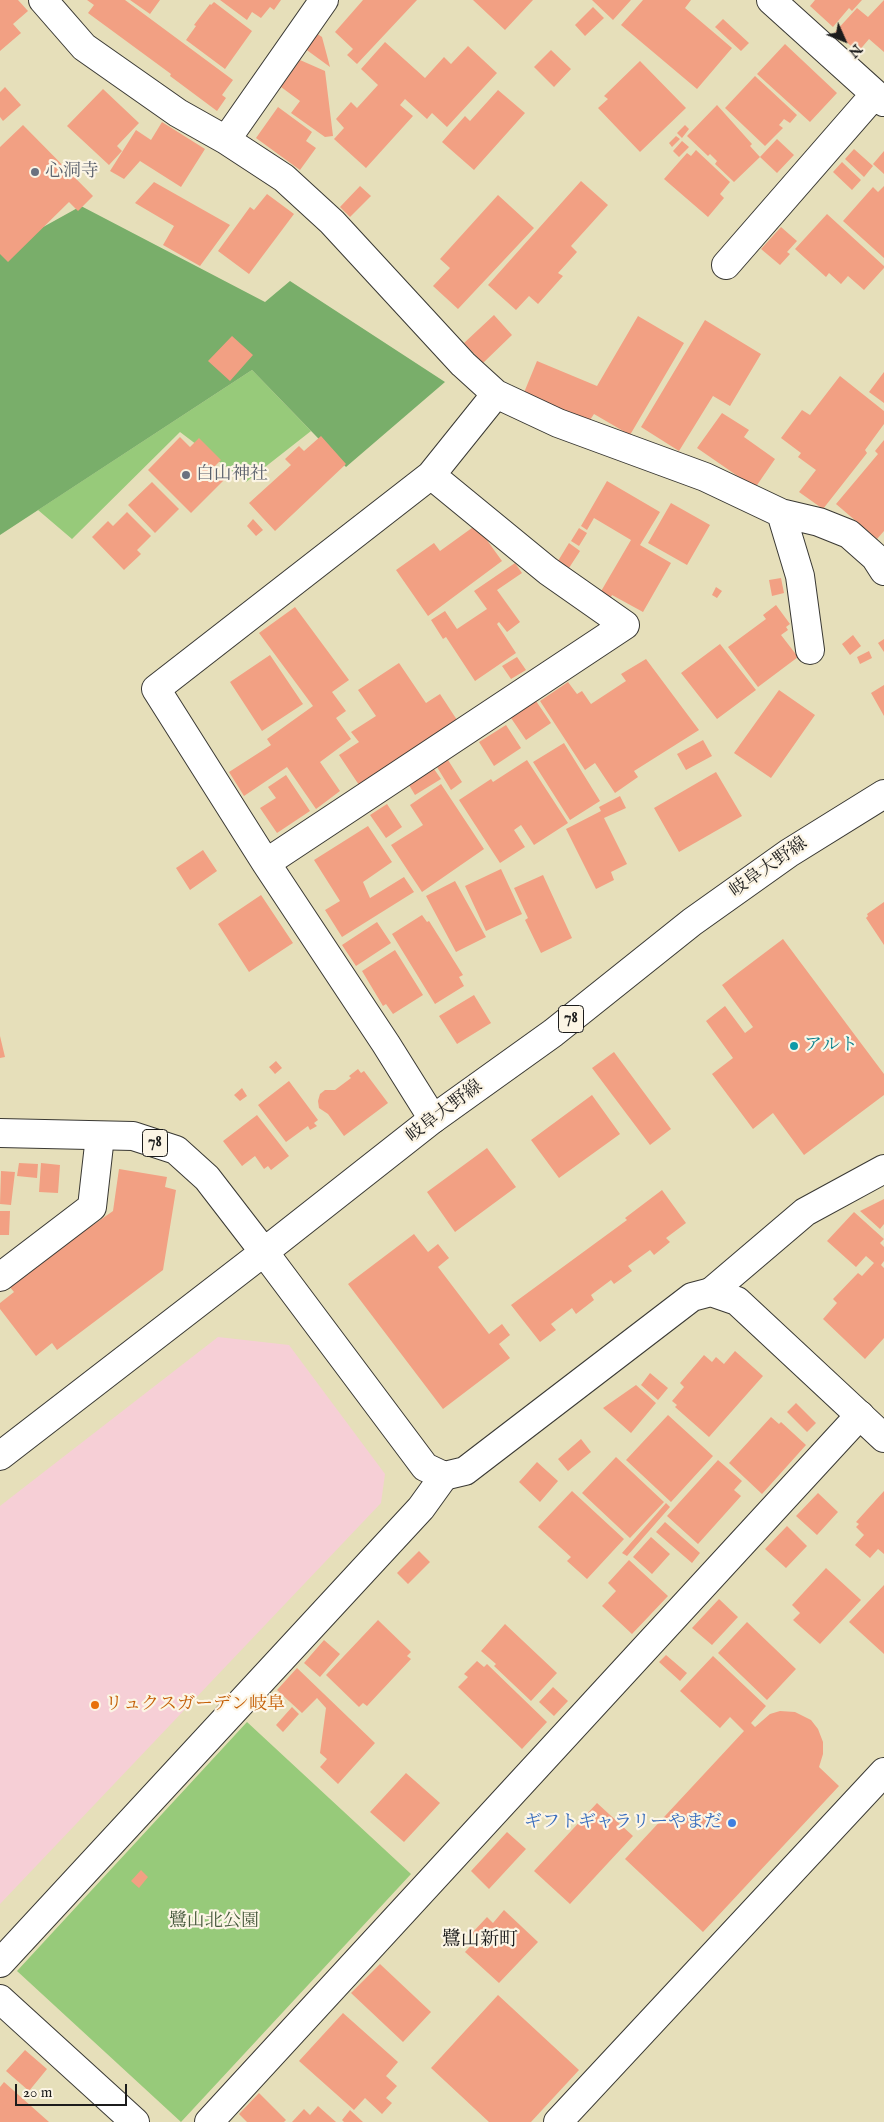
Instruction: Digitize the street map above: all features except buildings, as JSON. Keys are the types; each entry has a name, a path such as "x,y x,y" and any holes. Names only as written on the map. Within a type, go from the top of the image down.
{"street":[{"path":"43,0 84,47 178,113 226,140 284,178 332,222 463,364 496,394 558,423 705,477 781,513 819,522 849,534 875,557 884,571"},
{"path":"226,140 324,0"},
{"path":"726,265 879,98 771,0"},
{"path":"433,1119 386,1044 266,863 156,689 431,475 496,394"},
{"path":"266,863 625,625 548,571 431,475"},
{"path":"781,513 800,576 810,650"},
{"name":"岐阜大野線","path":"0,1455 433,1119 552,1033 700,916 789,853 884,794"},
{"name":"78","path":"0,1133 133,1136 176,1150 207,1178 264,1252"},
{"path":"0,1277 92,1207 100,1136"},
{"path":"264,1252 425,1467 444,1476 464,1471 692,1297 710,1292 805,1212 884,1169"},
{"path":"710,1292 737,1301 884,1438"},
{"path":"209,2122 860,1415"},
{"path":"0,1963 421,1508 444,1476"},
{"path":"558,2122 884,1772"},
{"path":"0,1999 135,2122"}],"shaded area":[{"name":"リュクスガーデン岐阜","path":"218,1337 289,1345 385,1474 381,1503 0,1904 0,1506"}],"green space":[{"path":"81,206 265,302 290,281 445,382 346,467 252,370 0,535 0,251"},
{"path":"252,370 311,431 246,482 180,432 72,539 38,510"},
{"name":"鷺山北公園","path":"247,1722 411,1874 181,2122 17,1971"}],"place":[{"name":"心洞寺","path":"35,172"},
{"name":"白山神社","path":"186,475"},
{"name":"アルト","path":"794,1046"},
{"name":"リュクスガーデン岐阜","path":"95,1705"},
{"name":"ギフトギャラリーやまだ","path":"732,1823"}],"district":[{"name":"鷺山新町","path":"480,1941"}]}
